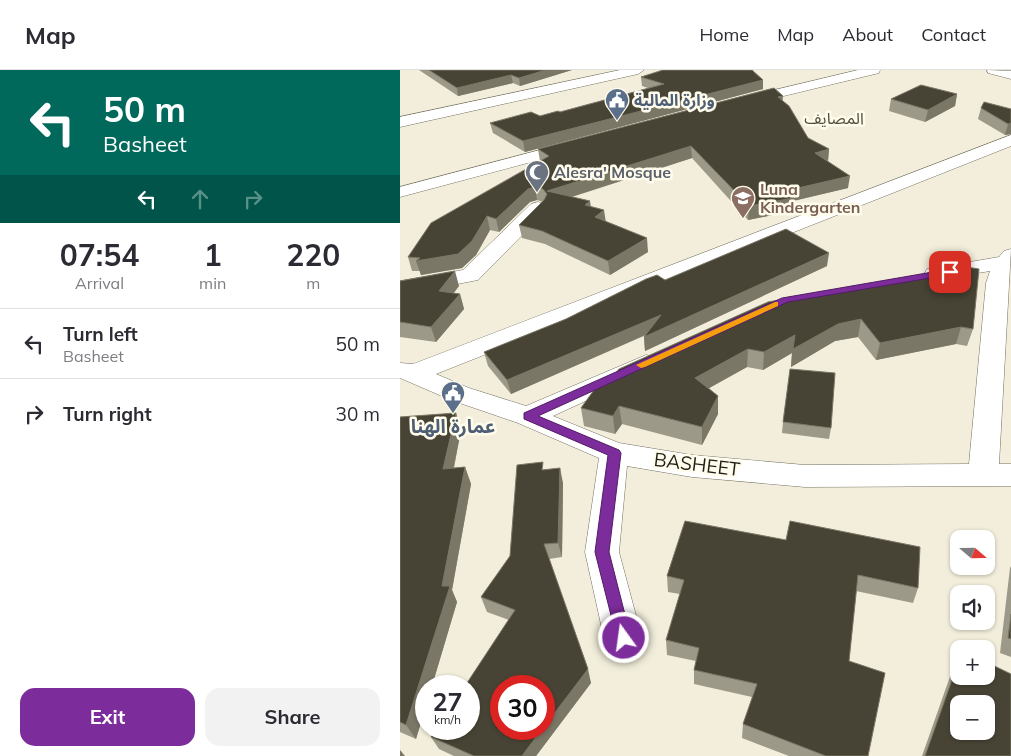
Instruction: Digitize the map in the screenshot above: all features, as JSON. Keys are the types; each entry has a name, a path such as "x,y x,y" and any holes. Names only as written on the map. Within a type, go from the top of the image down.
{"street":[{"path":"589,70 603,77"},
{"path":"400,122 638,70"},
{"path":"726,106 874,70"},
{"path":"993,70 1011,75"},
{"path":"407,371 1011,140"},
{"path":"400,192 592,141"},
{"path":"400,288 470,275 538,208"},
{"path":"910,279 1008,259"},
{"path":"983,474 997,283 1008,259"},
{"path":"528,416 670,352"},
{"name":"BASHEET","path":"407,371 460,394 528,416 614,453 692,466 805,476 1011,475"},
{"path":"614,453 602,552 624,638"}],"building":[{"path":"429,70 546,70 519,78 511,75 457,88"},
{"path":"663,70 752,70 763,80 523,141 490,123 531,112 540,116 560,112 664,84 641,77"},
{"path":"921,85 957,94 928,110 891,99"},
{"path":"774,88 783,96 778,97 789,106 808,138 829,149 815,153 850,176 785,191 793,198 749,206 691,146 547,191 590,201 585,205 604,210 595,217 647,238 608,261 542,231 519,225 544,200 547,194 543,189 535,187 528,189 496,219 487,216 472,241 458,254 416,261 420,258 408,257 431,223 549,156 538,149"},
{"path":"984,102 1011,109 1011,123 1008,124 981,108"},
{"path":"786,229 829,253 644,337 661,315 507,380 484,352 566,319 646,279 657,275 665,280"},
{"path":"966,267 979,269 973,329 961,327 880,343 861,319 838,324 793,349 795,335 764,352 748,349 695,378 718,396 702,427 619,406 613,416 581,408 594,390 610,381 619,369 768,302"},
{"path":"455,271 439,291 460,294 431,327 400,322 400,281"},
{"path":"790,369 835,373 831,428 783,422"},
{"path":"456,413 443,469 465,467 442,586 450,586 422,675 415,675 415,697 406,725 400,722 400,417"},
{"path":"543,462 542,470 560,468 558,543 544,544 588,669 555,712 555,675 490,675 490,740 534,740 522,756 474,756 438,740 480,740 480,675 472,675 515,610 481,597 510,556 517,465"},
{"path":"685,521 786,540 790,521 920,547 918,588 858,575 849,661 885,673 868,756 826,756 743,724 757,684 694,670 699,648 666,640 684,580 667,576"},
{"path":"1011,614 1011,639 1008,638"},
{"path":"995,666 1011,674 1011,756 925,756 950,685 995,685"}],"slow traffic":[{"path":"641,365 775,304"}],"place":[{"name":"وزارة المالية","path":"617,121"},
{"name":"Alesra' Mosque","path":"537,193"},
{"name":"Luna Kindergarten","path":"743,219"},
{"name":"عمارة الهنا","path":"453,414"}],"district":[{"name":"المصايف","path":"834,118"}],"route":[{"path":"624,638 602,552 614,453 528,416 785,300 950,272"}]}
